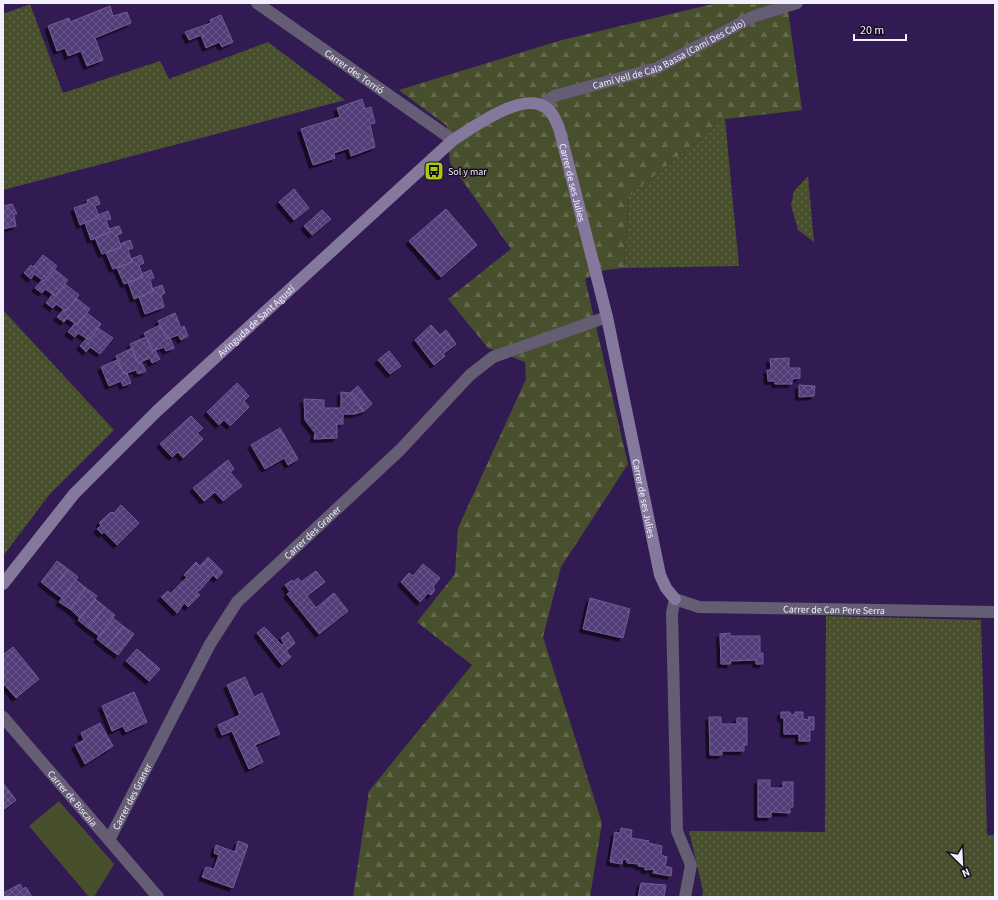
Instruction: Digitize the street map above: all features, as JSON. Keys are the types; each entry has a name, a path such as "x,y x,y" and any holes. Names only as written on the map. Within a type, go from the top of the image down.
{"street":[{"name":"Carrer des Torrió","path":"257,3 452,140"},
{"name":"Camí Vell de Cala Bassa (Camí Des Calo)","path":"542,105 554,96 657,68 752,17 796,3"},
{"name":"Avinguda de Sant Agustí","path":"3,584 74,494 157,411 452,140 499,112 525,103 542,105"},
{"name":"Carrer de ses Julies","path":"542,105 552,113 559,128 607,317 660,575 666,588 675,599"},
{"name":"Carrer des Graner","path":"109,840 210,644 237,602 400,450 470,376 492,357 607,317"},
{"name":"Carrer de Can Pere Serra","path":"675,599 699,607 995,612"},
{"path":"675,599 672,613 678,831 691,865 685,897"},
{"name":"Carrer de Biscaia","path":"3,717 158,897"}],"green space":[{"path":"717,3 787,3 802,110 725,119 629,196 624,268 605,270 585,279 628,464 561,567 543,637 602,823 590,897 353,897 369,791 472,665 417,622 455,574 458,528 526,379 525,362 488,348 448,299 511,249 450,163 447,126 399,90 562,40"},
{"path":"30,4 63,93 160,61 169,79 268,42 345,100 3,190 3,14"},
{"path":"725,119 739,266 624,268 629,196"},
{"path":"808,176 814,242 798,230 791,205 794,191"},
{"path":"3,310 114,430 49,495 3,556"},
{"path":"826,616 981,620 987,835 995,835 995,897 702,897 703,891 689,831 825,832"},
{"path":"59,801 114,864 94,897 89,897 29,826"}],"building":[{"path":"110,6 113,16 127,12 131,23 95,38 103,60 87,66 81,51 68,56 65,48 57,51 48,26 69,18 70,22"},
{"path":"221,15 233,42 222,47 219,42 206,48 201,35 189,40 185,32 211,23 210,20"},
{"path":"362,99 365,109 371,107 375,123 370,124 375,147 351,156 349,148 334,153 335,158 313,165 301,129 340,117 337,108"},
{"path":"294,189 309,208 294,220 279,202"},
{"path":"97,196 100,204 95,206 99,217 80,225 74,208 88,203 87,200"},
{"path":"12,204 17,214 14,214 16,226 3,229 3,206"},
{"path":"446,209 477,245 441,277 409,241"},
{"path":"322,210 331,219 312,235 304,226"},
{"path":"108,211 111,219 106,220 110,232 91,240 85,223"},
{"path":"119,226 122,233 117,235 121,247 102,254 95,238 110,232 109,229"},
{"path":"130,240 133,248 128,250 132,262 113,269 106,253 121,247 120,244"},
{"path":"43,255 57,266 44,281 34,274 31,279 24,273 31,265 33,267"},
{"path":"141,255 144,263 139,265 143,277 124,284 117,268 132,262 131,259"},
{"path":"54,269 68,280 55,296 45,289 42,293 35,288 42,280 44,281"},
{"path":"151,270 154,278 150,279 153,291 134,299 128,282 143,277 141,274"},
{"path":"65,284 79,295 66,311 56,304 53,308 46,303 53,294 55,296"},
{"path":"162,285 165,293 161,295 164,307 145,314 139,297"},
{"path":"76,298 90,309 77,325 67,318 64,322 57,317 64,309 66,311"},
{"path":"87,313 101,324 89,340 78,333 75,337 68,332 75,323 77,325"},
{"path":"175,313 181,328 184,326 188,336 181,340 178,335 167,339 158,321"},
{"path":"160,325 167,339 170,338 174,348 166,351 164,347 153,351 144,333"},
{"path":"431,325 440,335 446,330 456,344 443,354 445,356 434,365 415,340"},
{"path":"98,328 113,338 100,354 90,347 86,352 80,346 87,338 89,340"},
{"path":"146,337 153,351 155,350 160,359 152,363 150,358 138,363 130,344"},
{"path":"132,348 138,363 141,361 146,371 138,374 136,370 124,374 116,356"},
{"path":"389,351 401,366 390,374 378,360"},
{"path":"789,358 789,368 800,368 800,378 792,379 792,384 775,384 775,381 768,381 767,370 771,370 770,359"},
{"path":"117,360 124,374 127,373 131,383 123,386 121,381 109,386 101,367"},
{"path":"237,383 249,396 244,401 249,407 230,426 224,420 219,425 207,412"},
{"path":"799,385 815,386 814,396 799,397"},
{"path":"358,386 372,404 364,411 350,393"},
{"path":"341,392 350,393 364,411 355,414 343,414 343,424 337,424 337,438 314,439 315,433 305,420 304,399 324,400 324,408 341,408"},
{"path":"191,416 203,428 197,433 203,439 183,458 178,452 172,457 160,444"},
{"path":"280,428 298,459 288,465 284,458 265,469 251,445"},
{"path":"228,460 234,469 230,472 242,486 223,501 215,492 204,501 193,488"},
{"path":"121,505 139,523 117,545 104,532 102,534 97,529 101,525 99,523 111,512 114,513"},
{"path":"208,557 223,572 217,579 213,575 200,590 196,592 200,595 188,607 184,603 177,613 161,597 168,591 170,594 187,577 184,575 196,562 200,566"},
{"path":"57,561 68,569 51,590 41,582"},
{"path":"423,564 440,578 433,587 435,590 431,595 428,593 420,602 401,582 409,573 413,576"},
{"path":"68,569 78,577 62,598 51,590"},
{"path":"316,571 325,582 307,596 316,608 334,593 348,611 319,634 287,594 290,592 285,585 298,578 301,582"},
{"path":"76,580 86,588 70,609 59,602"},
{"path":"86,588 97,596 80,618 70,609"},
{"path":"590,598 630,609 623,638 583,629"},
{"path":"95,599 105,607 88,628 78,620"},
{"path":"105,607 115,615 99,636 88,628"},
{"path":"113,618 123,626 107,647 97,639"},
{"path":"123,626 134,634 118,655 107,647"},
{"path":"264,627 282,645 284,644 281,638 288,632 295,643 286,651 291,657 282,665 257,633"},
{"path":"730,633 730,636 760,636 760,653 763,653 763,664 756,664 756,660 730,661 731,664 721,664 720,634"},
{"path":"13,647 39,679 16,698 3,683 3,655"},
{"path":"137,649 160,669 149,681 126,661"},
{"path":"245,677 254,697 262,693 280,734 255,745 263,762 249,769 232,731 222,735 218,725 240,715 227,685"},
{"path":"134,692 147,722 126,732 123,726 112,731 102,706"},
{"path":"781,712 790,712 790,714 795,715 795,712 803,712 803,719 809,720 808,717 814,717 814,730 810,730 810,741 799,741 799,734 784,734 784,718 781,718"},
{"path":"709,717 721,717 721,724 737,724 737,718 747,718 747,745 744,745 744,751 722,751 722,755 710,755"},
{"path":"100,723 113,746 85,764 75,745 84,740 81,733"},
{"path":"758,780 770,780 770,788 783,788 783,782 793,782 793,807 790,807 790,813 771,812 771,817 758,817"},
{"path":"3,783 16,800 3,810"},
{"path":"621,828 632,830 631,838 649,841 648,843 662,846 661,855 667,857 665,866 672,868 671,876 653,873 654,869 645,870 645,867 638,866 639,864 627,863 627,860 623,859 622,864 610,862 615,832 620,833"},
{"path":"238,841 248,845 233,888 202,877 206,867 214,869 219,855 214,853 216,845 235,852"},
{"path":"641,883 666,885 664,897 638,897"},
{"path":"20,884 23,889 26,887 32,897 3,897 3,893"}],"place":[{"name":"Sol y mar","path":"434,171"}]}
